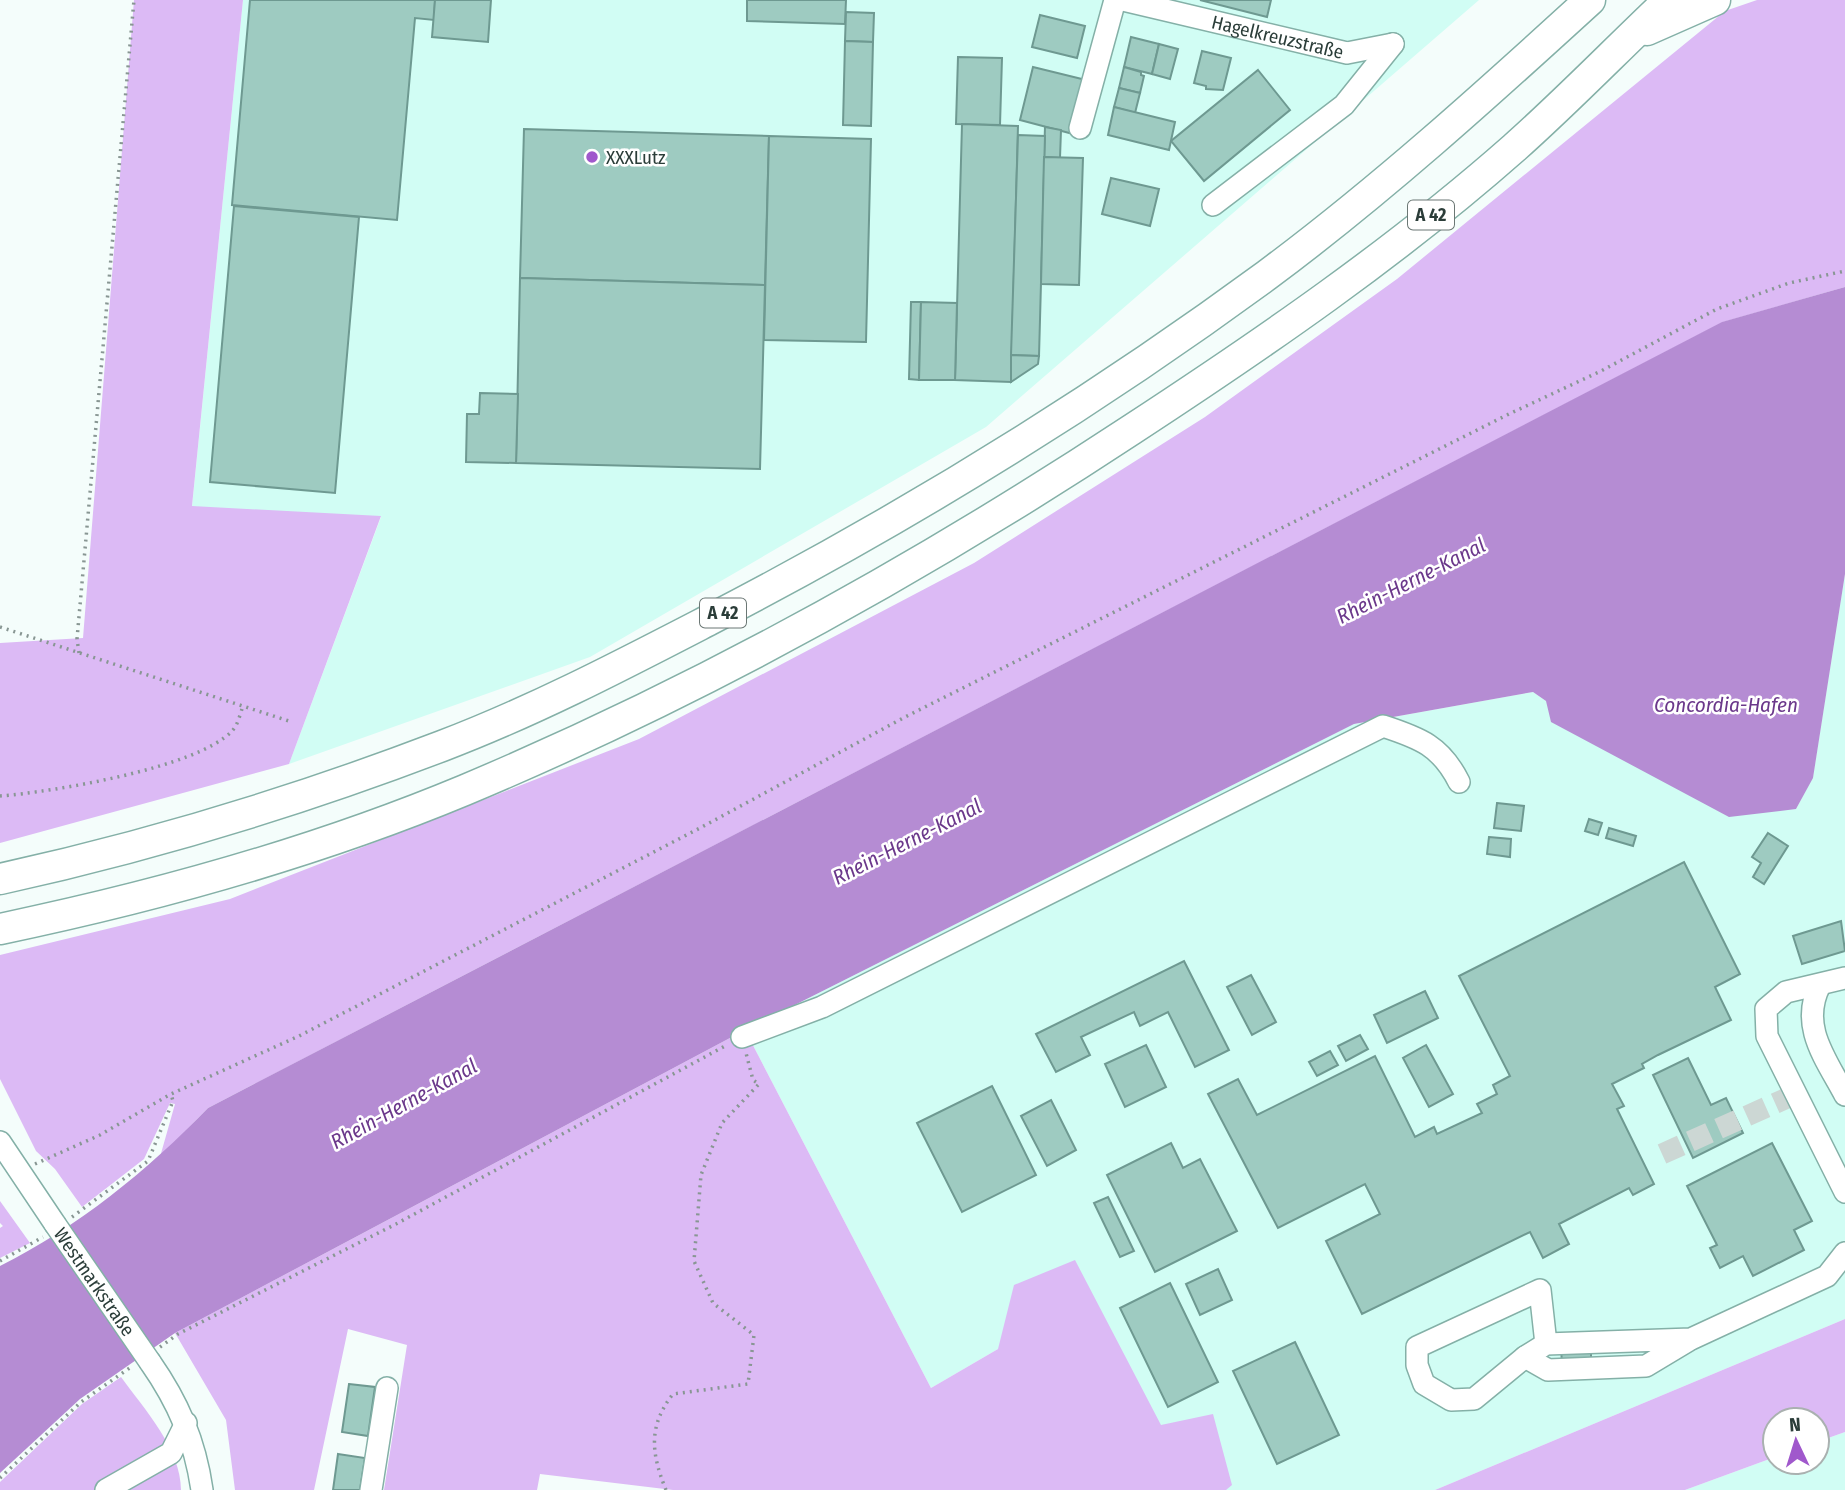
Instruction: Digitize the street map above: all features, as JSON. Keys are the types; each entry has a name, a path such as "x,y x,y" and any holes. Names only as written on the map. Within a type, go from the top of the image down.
{"highway":[{"name":"A 42","path":"0,879 79,862 264,809 445,745 601,676 837,551 1000,457 1267,274 1370,193 1590,0"},
{"name":"A 42","path":"0,929 86,911 275,858 461,791 621,721 793,633 1041,490 1219,372 1360,273 1514,147 1669,0"},
{"path":"1628,38 1715,0"}],"street":[{"path":"1080,128 1115,0"},
{"name":"Hagelkreuzstraße","path":"1123,0 1347,53 1393,44 1344,105 1213,205"},
{"path":"742,1037 822,1007 1384,726 1418,737 1448,759 1459,782"},
{"path":"1845,978 1786,992 1766,1009 1767,1036 1845,1192"},
{"path":"1820,985 1812,1007 1812,1032 1845,1095"},
{"name":"Westmarkstraße","path":"0,1142 8,1168 56,1226 147,1359 186,1423 197,1457 202,1490"},
{"path":"1525,1357 1548,1370 1646,1366 1691,1339 1827,1276 1845,1253"},
{"path":"1546,1344 1540,1290 1417,1348 1417,1365 1424,1384 1451,1400 1474,1399 1525,1357 1546,1344 1691,1339"},
{"path":"371,1490 387,1388"},
{"path":"106,1490 171,1453 186,1423"}],"path":[{"path":"79,653 77,639 134,0"},
{"path":"8,1168 41,1163 100,1135 172,1094 299,1036 700,828 905,717 1509,414 1601,371 1717,309 1789,283 1845,271"},
{"path":"0,627 292,722"},
{"path":"0,796 93,782 195,753 221,740 234,729 243,706"},
{"path":"0,1478 81,1402 147,1359 178,1334 396,1224 742,1037 753,1080 759,1084 722,1123 701,1175 694,1261 713,1303 754,1335 748,1384 673,1394 659,1412 654,1459 666,1490"},
{"path":"0,1262 148,1161 155,1150 173,1101 172,1094"}],"shaded area":[{"path":"134,0 243,0 192,506 381,516 289,764 0,843 0,643 83,638"},
{"path":"243,0 1479,0 986,427 590,657 289,764 381,517 192,507"},
{"path":"1757,0 1845,0 1845,287 1723,322 208,1108 160,1157 175,1104 170,1103 144,1159 82,1207 55,1169 36,1151 0,1079 0,955 230,899 639,739 974,563 1205,417 1397,279 1725,11"},
{"path":"1845,574 1845,1319 1435,1490 1125,1490 998,1349 931,1388 745,1030 1354,724 1533,692 1546,701 1796,809 1813,777"},
{"path":"745,1030 931,1388 998,1349 1014,1285 1075,1260 1161,1425 1213,1414 1232,1485 1226,1490 673,1490 540,1474 537,1490 384,1490 407,1345 348,1329 314,1490 235,1490 226,1420 175,1333"},
{"path":"0,1201 30,1243 0,1258 0,1228 3,1226 0,1223"},
{"path":"1845,1319 1845,1432 1831,1437 1831,1406 1761,1406 1761,1462 1685,1490 1435,1490"},
{"path":"121,1377 151,1416 168,1445 175,1460 181,1490 0,1490 0,1482 82,1404"},
{"path":"1845,1432 1845,1490 1685,1490 1761,1462 1761,1476 1831,1476 1831,1437"}],"water":[{"path":"1845,287 1845,574 1813,778 1796,809 1729,817 1551,722 1546,701 1533,692 1354,724 745,1030 175,1333 80,1399 0,1473 0,1266 57,1234 110,1196 161,1154 208,1108 1722,322"}],"building":[{"path":"250,0 435,0 434,20 415,18 397,220 232,205"},
{"path":"435,0 491,0 488,42 432,37"},
{"path":"747,0 846,0 845,24 747,21"},
{"path":"1200,0 1271,0 1267,17"},
{"path":"846,12 874,13 873,42 845,41"},
{"path":"1040,15 1085,26 1077,58 1032,47"},
{"path":"1131,37 1159,44 1152,74 1124,67"},
{"path":"845,41 873,42 871,126 843,125"},
{"path":"1159,44 1178,49 1170,79 1152,74"},
{"path":"1202,51 1231,58 1223,90 1206,89 1206,86 1194,83"},
{"path":"958,57 1002,58 1000,125 956,124"},
{"path":"1033,67 1086,80 1073,134 1020,120"},
{"path":"1124,67 1141,72 1144,76 1140,93 1119,88"},
{"path":"1258,70 1290,110 1204,181 1171,141"},
{"path":"1119,88 1140,93 1135,113 1114,107"},
{"path":"1114,107 1175,122 1169,150 1108,135"},
{"path":"962,124 1018,126 1011,382 955,380"},
{"path":"1045,127 1061,130 1060,158 1044,157"},
{"path":"524,129 769,136 765,285 520,278"},
{"path":"1018,135 1045,136 1039,356 1011,355"},
{"path":"769,136 871,139 866,342 764,340"},
{"path":"1044,157 1083,158 1079,285 1041,284"},
{"path":"1111,178 1159,189 1150,226 1102,214"},
{"path":"234,206 359,217 335,493 210,482"},
{"path":"520,278 765,285 760,469 516,463"},
{"path":"911,302 921,302 919,380 909,379"},
{"path":"921,302 957,303 955,380 919,380"},
{"path":"1011,355 1039,356 1038,364 1011,382"},
{"path":"480,393 518,394 516,463 466,462 467,414 479,414"},
{"path":"1497,803 1524,806 1521,831 1494,828"},
{"path":"1589,819 1602,823 1598,835 1585,831"},
{"path":"1609,828 1636,836 1633,846 1606,838"},
{"path":"1768,833 1788,846 1764,884 1753,877 1761,863 1752,857"},
{"path":"1489,837 1511,839 1510,857 1487,854"},
{"path":"1684,862 1740,974 1715,987 1731,1020 1658,1055 1642,1064 1644,1068 1612,1084 1624,1106 1617,1109 1654,1184 1633,1195 1629,1188 1559,1224 1569,1244 1543,1258 1530,1232 1362,1314 1326,1241 1380,1214 1365,1184 1278,1228 1208,1094 1238,1079 1257,1115 1375,1056 1415,1137 1434,1127 1437,1134 1482,1113 1477,1104 1497,1094 1493,1085 1510,1076 1459,976"},
{"path":"1841,921 1845,951 1802,964 1793,936"},
{"path":"1184,961 1229,1050 1195,1067 1168,1012 1140,1026 1134,1012 1081,1037 1090,1055 1056,1072 1036,1034"},
{"path":"1251,975 1276,1022 1252,1035 1227,987"},
{"path":"1425,991 1438,1018 1387,1043 1374,1015"},
{"path":"1360,1035 1368,1049 1346,1061 1338,1046"},
{"path":"1146,1045 1166,1087 1125,1107 1105,1064"},
{"path":"1426,1045 1453,1094 1429,1107 1403,1058"},
{"path":"1330,1051 1338,1065 1317,1076 1309,1062"},
{"path":"1688,1058 1711,1105 1726,1098 1743,1133 1693,1158 1653,1075"},
{"path":"992,1086 1036,1175 962,1212 917,1123"},
{"path":"1051,1100 1076,1150 1047,1166 1021,1116"},
{"path":"1171,1143 1183,1168 1200,1159 1237,1231 1155,1272 1107,1175"},
{"path":"1772,1143 1812,1221 1794,1230 1804,1250 1753,1276 1743,1256 1720,1268 1710,1248 1717,1245 1687,1186"},
{"path":"1108,1197 1134,1251 1120,1257 1094,1203"},
{"path":"1218,1269 1232,1300 1200,1315 1186,1284"},
{"path":"1170,1283 1218,1382 1168,1407 1120,1308"},
{"path":"1295,1342 1339,1435 1277,1464 1233,1371"},
{"path":"1561,1348 1591,1348 1591,1364 1562,1364"},
{"path":"349,1384 375,1387 368,1436 342,1432"},
{"path":"338,1454 365,1458 360,1490 333,1490"}],"tunnel":[{"path":"1662,1154 1796,1094"}],"place":[{"name":"XXXLutz","path":"592,157"}],"water label":[{"name":"Rhein-Herne-Kanal","path":"1411,581"},
{"name":"Concordia-Hafen","path":"1726,705"},
{"name":"Rhein-Herne-Kanal","path":"907,842"},
{"name":"Rhein-Herne-Kanal","path":"404,1104"}]}
